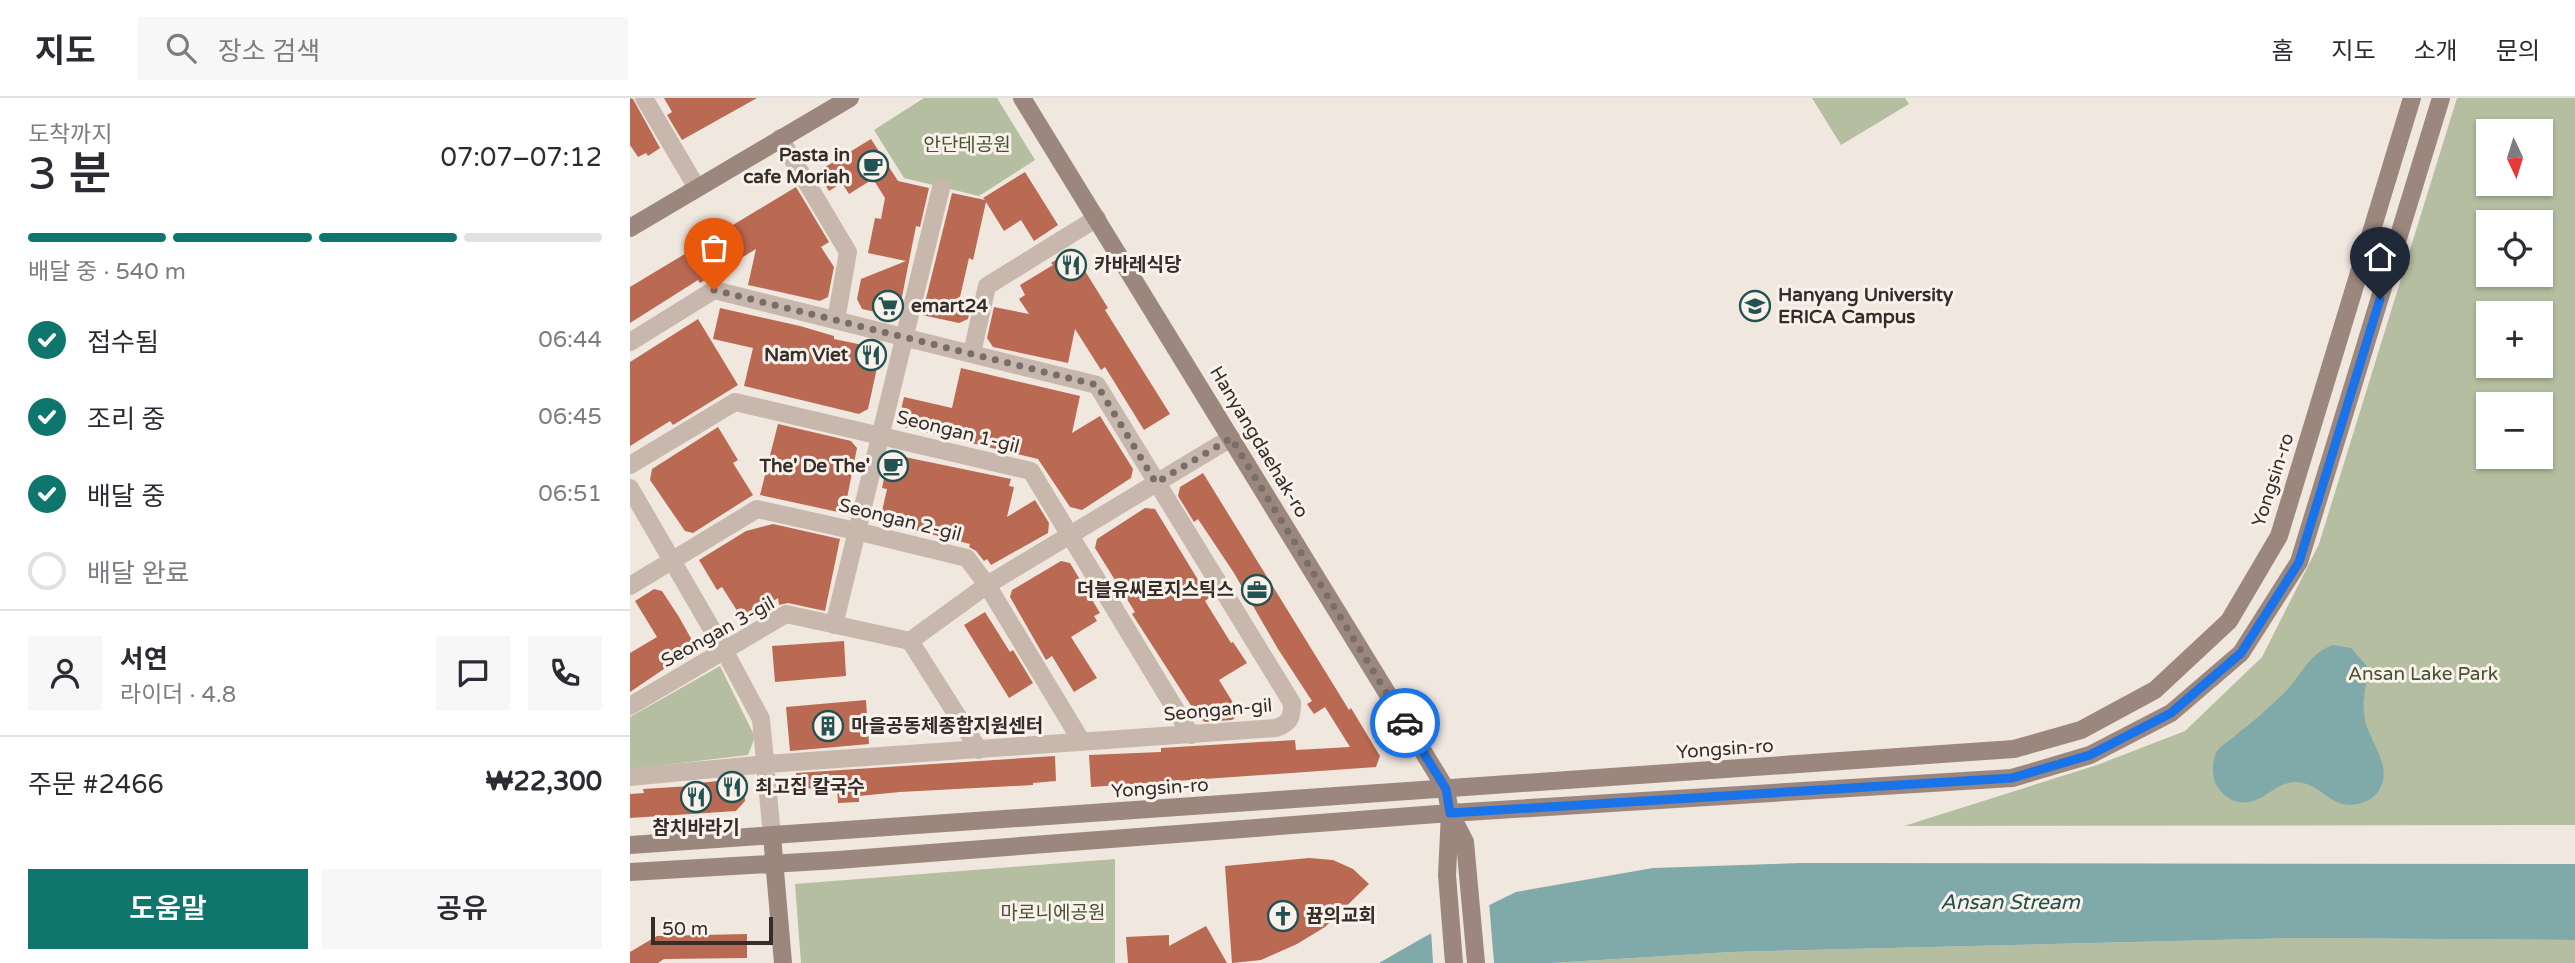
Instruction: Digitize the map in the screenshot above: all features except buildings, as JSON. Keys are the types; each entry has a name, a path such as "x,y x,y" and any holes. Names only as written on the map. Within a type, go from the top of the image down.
{"main road":[{"path":"631,224 850,98"},
{"name":"Hanyangdaehak-ro","path":"1022,98 1446,789 1450,813 1447,874 1454,963"},
{"name":"Yongsin-ro","path":"630,845 2014,749 2081,730 2155,690 2229,621 2279,536 2412,98"},
{"path":"630,872 774,864 1450,813 2012,778 2090,755 2171,713 2241,653 2299,562 2441,98"},
{"name":"Hanyangdaehak-ro","path":"1450,813 1465,842 1476,963"},
{"path":"772,836 783,963"}],"street":[{"path":"644,98 697,188"},
{"path":"780,138 848,253 835,320"},
{"path":"834,625 941,188"},
{"path":"972,352 987,286 1097,218"},
{"name":"Seongan-gil","path":"630,342 714,290 1097,385 1292,703 1292,717 1287,724 1276,728 630,776"},
{"name":"Seongan 1-gil","path":"630,465 735,402 1031,471 1191,734"},
{"path":"979,750 910,641 986,585 1231,438"},
{"path":"630,488 761,719 772,836"},
{"name":"Seongan 2-gil","path":"630,586 757,509 967,558 1082,742"},
{"name":"Seongan 3-gil","path":"630,706 786,614 910,641"}],"green space":[{"name":"안단테공원","path":"924,98 997,98 1035,160 979,196 904,178 874,130"},
{"path":"1812,98 1905,98 1909,104 1841,145"},
{"name":"Ansan Lake Park","path":"2457,98 2575,98 2575,825 1904,826 2097,765 2185,731 2262,657 2319,544"},
{"path":"720,666 755,737 748,755 630,769 630,717"},
{"name":"마로니에공원","path":"1115,859 1115,963 801,963 795,884"},
{"path":"2301,938 2575,940 2575,963 1551,963 1732,952"}],"water":[{"path":"2333,645 2351,648 2367,666 2364,713 2384,773 2377,793 2365,802 2341,804 2312,786 2297,782 2282,785 2247,802 2234,801 2227,797 2214,778 2213,762 2217,751 2281,696 2317,654"},
{"name":"Ansan Stream","path":"1800,863 2575,864 2575,940 2301,938 1732,952 1551,963 1379,963 1426,936 1516,892 1653,868"}],"pier":[{"path":"1489,902 1494,963 1433,963 1431,930"}],"way so far":[{"path":"714,290 1097,385 1156,483 1231,438 1405,723"}],"place":[{"name":"Pasta in cafe Moriah","path":"873,166"},
{"name":"카바레식당","path":"1071,265"},
{"name":"emart24","path":"888,306"},
{"name":"Hanyang University ERICA Campus","path":"1755,306"},
{"name":"Nam Viet","path":"871,355"},
{"name":"The' De The'","path":"893,466"},
{"name":"더블유씨로지스틱스","path":"1257,590"},
{"name":"마을공동체종합지원센터","path":"828,726"},
{"name":"최고집 칼국수","path":"732,787"},
{"name":"참치바라기","path":"696,797"},
{"name":"뀸의교회","path":"1283,916"}],"route":[{"path":"1405,723 1446,789 1450,813 2012,778 2090,755 2171,713 2241,653 2299,562 2380,299"}]}
